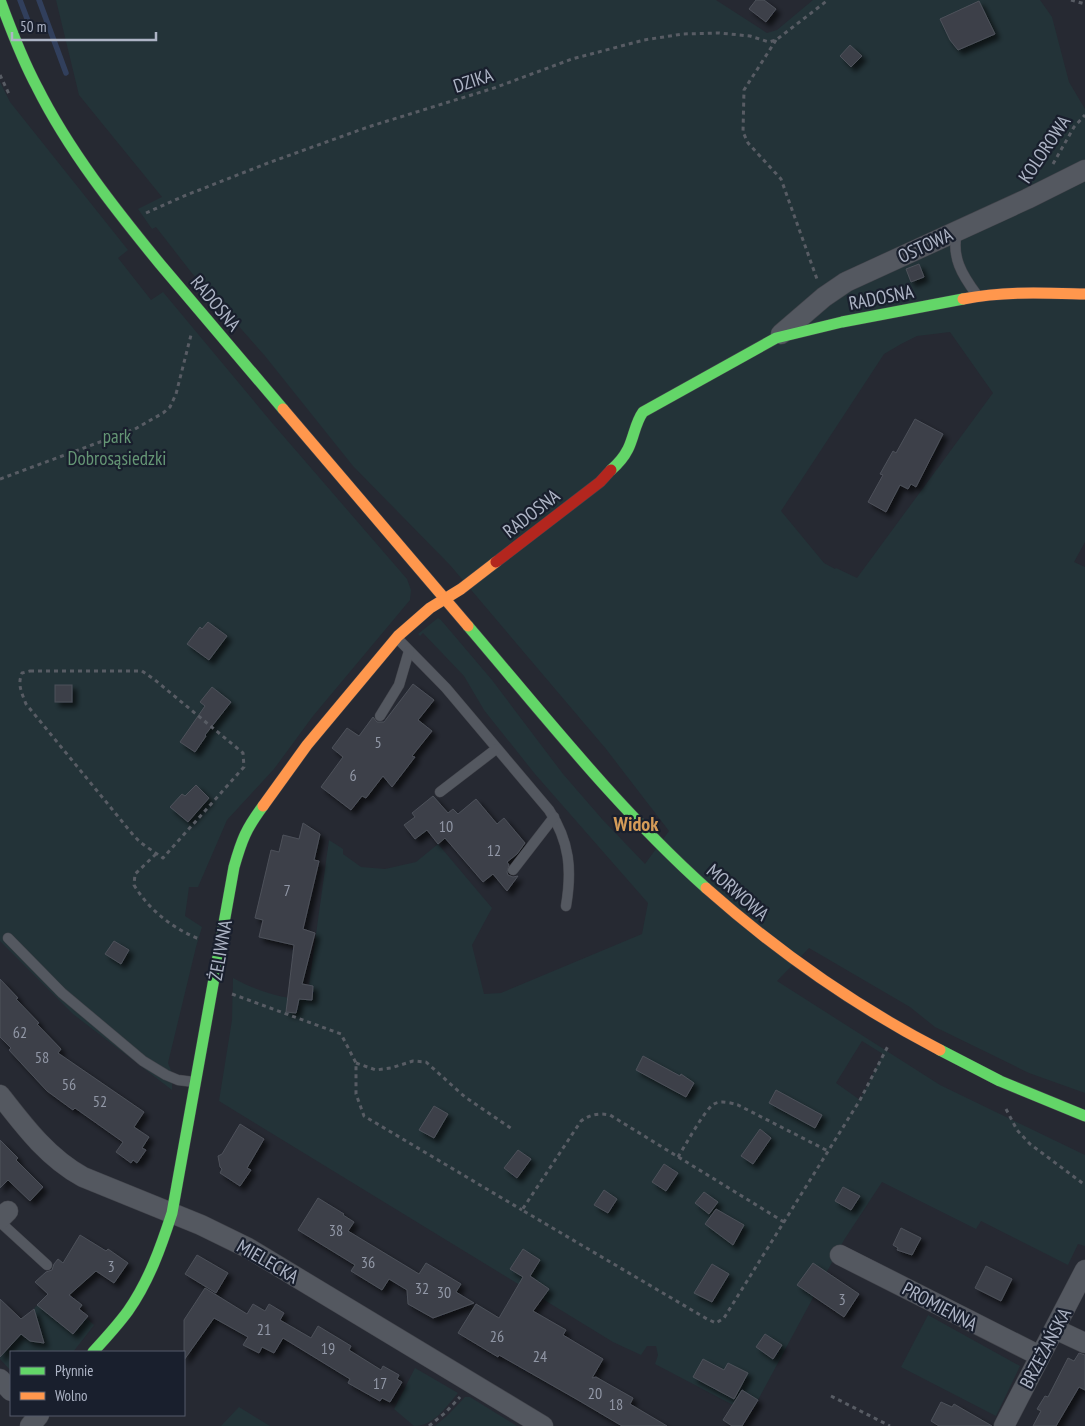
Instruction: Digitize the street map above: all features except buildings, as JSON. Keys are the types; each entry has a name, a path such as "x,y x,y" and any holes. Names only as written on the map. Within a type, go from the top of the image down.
{"street":[{"name":"RADOSNA","path":"0,0 19,53 41,98 74,152 129,226 445,599 461,589 600,482 623,458 629,448 642,412 776,338 842,322 978,296 1022,292 1085,294"},
{"name":"OSTOWA","path":"776,338 824,297 856,277 1085,170"},
{"name":"ŻELIWNA","path":"94,1351 140,1293 157,1258 172,1213 234,867 242,838 248,826 307,745 396,638 430,608 445,599"},
{"name":"MORWOWA","path":"445,599 626,809 686,871 741,918 805,968 897,1028 942,1053 1018,1089 1085,1116"},
{"name":"MIELECKA","path":"0,1095 27,1130 45,1149 69,1169 83,1177 201,1225 248,1248 543,1426"},
{"name":"PROMIENNA","path":"840,1255 1040,1356"},
{"name":"BRZEŻAŃSKA","path":"1004,1426 1085,1270"},
{"path":"1055,1329 1085,1344"},
{"path":"0,1379 10,1390"}],"lane":[{"path":"957,231 957,263 964,278 978,296"},
{"path":"396,638 446,688 556,821 568,857 566,906"},
{"path":"380,716 399,685 409,650"},
{"path":"440,792 496,749"},
{"path":"513,870 556,821"},
{"path":"8,938 62,993 144,1061 178,1080 196,1082"},
{"path":"3,1217 47,1265"}],"path":[{"path":"824,297 781,179 748,143 743,132 744,90 776,40 828,0"},
{"path":"1070,0 1085,4"},
{"name":"DZIKA","path":"129,226 145,214 161,206 268,163 368,127 494,88 572,59 644,40 683,34 719,33 750,36 770,42 776,40"},
{"path":"0,75 9,94"},
{"name":"KOLOROWA","path":"1048,171 1074,127 1085,115"},
{"path":"0,479 135,429 151,421 170,407 176,394 195,323 203,315"},
{"path":"30,671 142,671 243,753 244,768 163,858 156,854 134,836 26,704 20,688 19,680 22,674 30,671"},
{"path":"156,854 135,874 134,885 150,906 170,924 198,939"},
{"path":"213,990 223,991 341,1034 356,1062 356,1094 364,1116 716,1323 724,1318 860,1100 897,1028"},
{"path":"356,1062 376,1070 391,1068 413,1061 426,1062 465,1097 512,1129"},
{"path":"678,1156 707,1111 714,1104 723,1101 738,1105 828,1151"},
{"path":"1005,1106 1017,1130 1030,1144 1085,1185"},
{"path":"522,1210 581,1120 588,1116 600,1114 610,1115 784,1222"},
{"path":"428,1426 445,1413 465,1391"},
{"path":"831,1396 890,1426"}],"green space":[{"path":"56,0 716,0 767,33 777,30 813,0 1040,0 1052,17 1069,82 1085,109 1085,542 1074,562 1085,567 1085,1093 1029,1073 935,1027 910,1007 809,948 777,981 940,1085 1085,1155 1085,1246 1078,1244 1068,1265 981,1221 976,1229 882,1182 844,1240 758,1400 735,1406 655,1364 658,1355 656,1346 647,1346 641,1355 613,1342 219,1101 232,1020 233,978 271,994 312,1000 313,986 309,985 329,840 343,849 343,854 361,867 385,869 416,862 438,844 492,908 472,945 484,994 501,993 642,934 648,903 535,774 484,710 464,676 423,633 420,636 418,634 438,618 492,680 563,774 645,864 669,831 606,749 450,565 353,466 265,356 191,272 156,227 152,229 138,209 162,197 79,95","holes":["950,332 993,393 857,578 835,569 824,563 781,511 884,354 917,336","862,1041 883,1054 860,1100 836,1083"]},
{"name":"park Dobrosąsiedzki","path":"0,82 10,102 128,250 118,258 151,300 163,292 273,424 407,579 411,590 410,600 313,716 274,769 227,820 198,887 189,887 185,916 202,927 168,1063 172,1073 172,1090 73,1014 0,941"},
{"path":"46,1296 49,1314 73,1334 86,1318 94,1325 74,1351 10,1351 10,1370 0,1359 0,1344"},
{"path":"928,1315 1020,1366 996,1416 901,1367"},
{"path":"415,1368 458,1393 434,1419 428,1423 414,1426 394,1409"},
{"path":"465,1397 470,1397 517,1426 435,1426"},
{"path":"239,1407 270,1426 221,1426"}],"waterway":[{"path":"20,0 31,29"},
{"path":"39,0 66,73"}],"traffic: fast":[{"path":"0,0 32,76 63,134 78,157 143,243 283,409"},
{"path":"611,470 626,452 643,412 776,338 842,322 963,299"},
{"path":"468,626 612,794 706,888"},
{"path":"94,1351 124,1317 142,1288 159,1251 172,1213 234,867 245,835 263,806"},
{"path":"940,1050 1000,1081 1085,1116"}],"traffic: slow":[{"path":"963,299 1009,294 1085,294"},
{"path":"283,409 468,626"},
{"path":"263,806 307,745 398,636 430,608 461,589 496,562"},
{"path":"706,888 761,934 818,976 878,1015 940,1050"}],"traffic: jam":[{"path":"496,562 600,482 611,470"}],"district":[{"name":"Widok","path":"636,824"}]}
